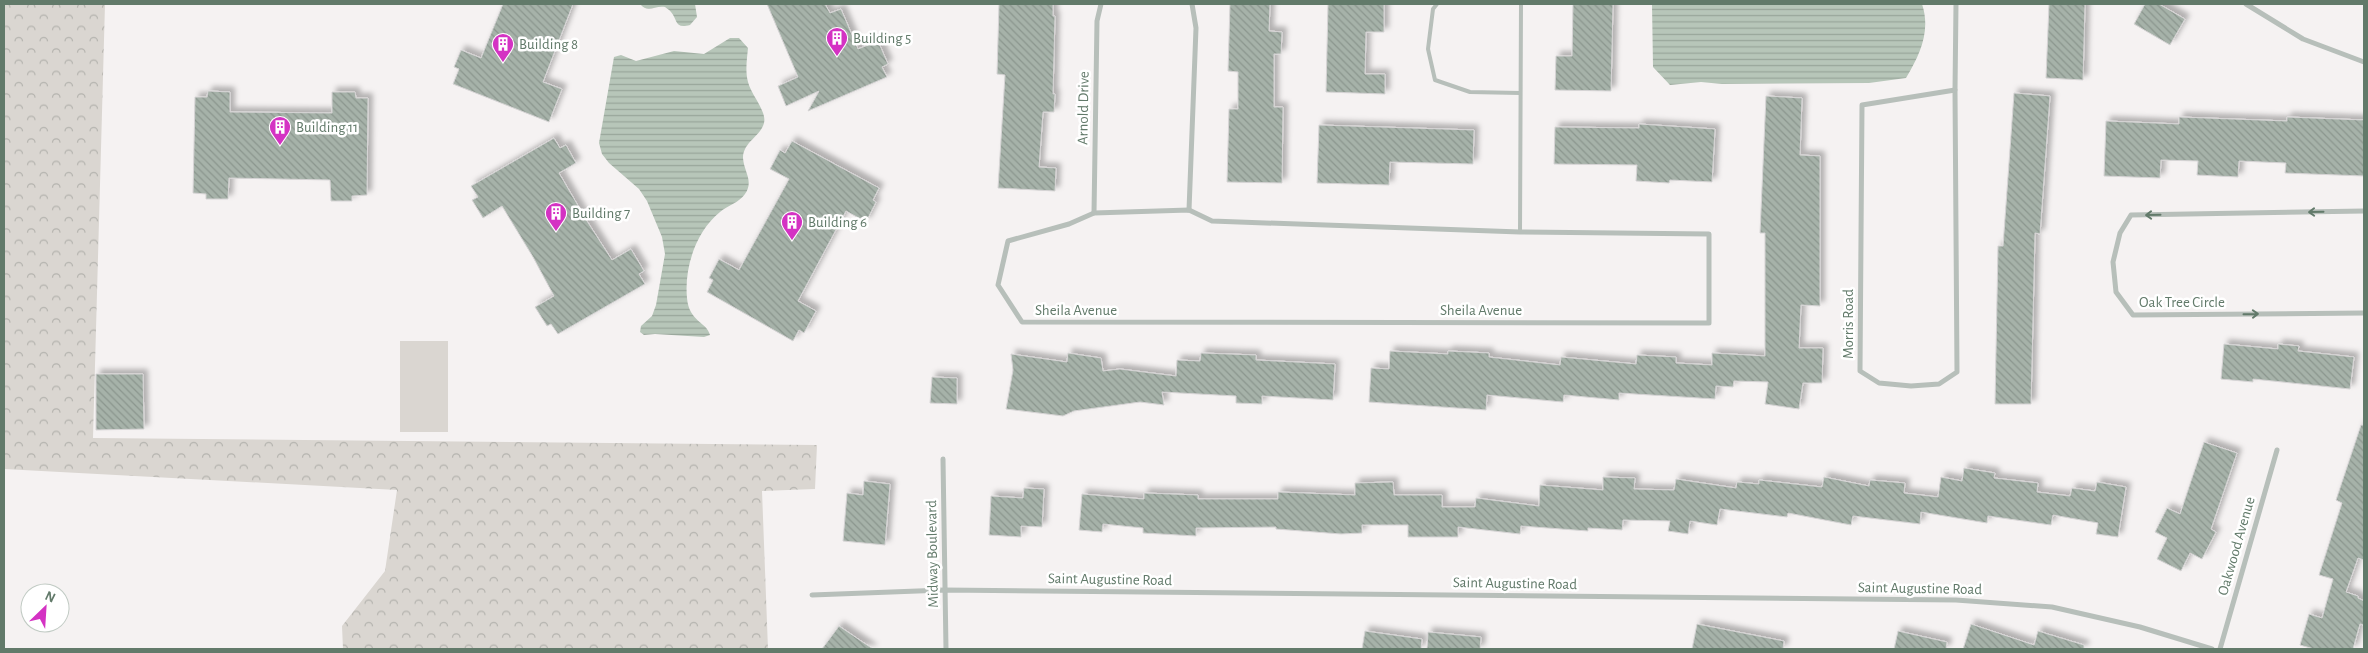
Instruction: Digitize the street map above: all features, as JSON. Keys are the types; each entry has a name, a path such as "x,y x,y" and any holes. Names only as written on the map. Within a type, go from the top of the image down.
{"street":[{"name":"Arnold Drive","path":"1094,213 1097,21 1101,4"},
{"path":"1192,4 1196,28 1189,210 1212,221 1520,232"},
{"name":"Morris Road","path":"1955,90 1862,105 1860,371 1879,383 1911,386 1939,384 1957,372 1956,4"},
{"path":"2246,4 2302,39 2364,62"},
{"name":"Sheila Avenue","path":"1189,210 1094,213 1069,224 1008,241 998,285 1022,322 1709,323 1708,234 1520,232"},
{"name":"Oak Tree Circle","path":"2364,211 2132,215 2120,233 2113,262 2116,292 2133,315 2364,313"},
{"name":"Oakwood Avenue","path":"2220,649 2277,450"},
{"name":"Midway Boulevard","path":"943,460 946,649"},
{"name":"Saint Augustine Road","path":"812,595 944,590 1956,600 2052,607 2140,627 2212,649"}],"lane":[{"path":"1437,4 1433,8 1428,49 1435,80 1470,92 1520,93"},
{"path":"1520,232 1521,4"}],"green space":[{"path":"4,4 105,4 93,438 817,445 815,489 762,491 768,649 343,649 342,626 385,571 397,490 4,469"},
{"path":"400,341 448,341 448,432 400,432"}],"shaded area":[{"path":"640,4 695,4 697,17 690,25 681,26 677,23 671,11 665,7 649,9"},
{"path":"1652,4 1922,4 1925,33 1920,52 1906,78 1869,83 1722,84 1701,82 1670,85 1653,67"},
{"path":"730,38 739,38 748,48 747,78 763,113 764,123 744,152 743,158 749,181 748,189 740,199 723,210 704,229 693,251 687,286 688,306 694,317 705,327 710,335 704,337 644,335 640,332 641,326 652,316 656,305 665,254 662,237 647,201 639,189 609,163 602,154 599,143 614,57 621,55 636,61 674,51 704,54"}],"building":[{"name":"Building 8","path":"503,4 573,4 543,82 562,89 549,122 453,84 459,69 454,67 461,50 481,58"},
{"name":"Building 5","path":"767,4 825,4 830,13 841,9 858,49 878,41 888,64 882,67 887,77 808,111 819,91 786,106 778,86 798,77"},
{"path":"999,4 1053,4 1053,16 1055,16 1054,112 1043,112 1039,167 1056,168 1055,191 998,188 1005,75 997,74"},
{"path":"1230,4 1270,4 1269,31 1282,32 1281,54 1274,54 1274,107 1283,107 1282,183 1227,182 1229,109 1238,109 1238,72 1228,71"},
{"path":"1328,4 1384,4 1384,32 1366,32 1365,74 1385,74 1385,94 1326,92"},
{"path":"1573,4 1613,4 1611,91 1555,90 1556,56 1572,56"},
{"path":"2049,4 2085,4 2083,80 2046,78"},
{"path":"2145,4 2159,4 2185,19 2170,45 2134,24"},
{"name":"Building 11","path":"208,91 230,92 230,112 332,113 332,92 355,92 356,98 368,98 367,195 352,196 352,201 331,201 330,180 229,178 228,199 206,199 206,194 193,193 195,97 207,97"},
{"path":"2014,93 2050,96 2040,234 2035,233 2031,404 1995,404 1998,246 2003,246"},
{"path":"1766,96 1802,98 1800,155 1820,156 1820,306 1801,305 1799,348 1823,348 1822,383 1803,383 1799,409 1765,404 1768,382 1734,381 1733,387 1716,386 1715,399 1619,393 1619,400 1564,395 1563,402 1487,395 1486,410 1369,402 1371,368 1389,369 1390,351 1448,354 1448,351 1489,353 1489,357 1560,365 1561,357 1636,364 1637,355 1676,357 1676,363 1712,365 1712,353 1765,356 1765,233 1760,233"},
{"path":"2179,117 2287,121 2287,117 2364,120 2364,176 2285,173 2286,163 2239,161 2238,177 2197,175 2198,161 2161,160 2160,178 2104,176 2106,121 2179,124"},
{"path":"1639,124 1715,129 1712,182 1670,180 1669,183 1636,181 1637,165 1554,164 1555,127 1639,128"},
{"path":"1319,125 1474,130 1473,164 1390,162 1389,185 1317,183"},
{"name":"Building 7","path":"554,138 560,148 566,145 576,163 559,173 587,221 612,260 631,249 644,271 639,274 645,284 558,334 551,324 547,326 535,307 554,296 533,257 502,206 483,218 472,200 478,197 471,186"},
{"name":"Building 6","path":"792,141 879,188 873,200 876,202 866,222 846,211 798,301 816,311 804,333 799,330 793,341 707,292 713,280 709,278 719,259 739,270 789,179 770,169 780,150 785,153"},
{"path":"2224,344 2278,349 2278,344 2299,346 2298,351 2354,357 2350,389 2253,379 2253,382 2221,379"},
{"path":"1068,353 1101,358 1103,371 1120,369 1176,376 1177,360 1200,361 1201,353 1256,355 1256,360 1335,364 1333,400 1262,396 1262,404 1236,403 1236,396 1162,392 1164,405 1140,402 1074,411 1063,416 1006,409 1013,370 1011,354 1067,362"},
{"path":"96,374 143,374 144,429 96,430"},
{"path":"932,377 957,378 957,404 930,403"},
{"path":"2361,425 2364,425 2364,560 2358,558 2346,592 2358,596 2358,598 2364,601 2364,625 2360,624 2353,649 2314,649 2300,645 2309,614 2322,618 2333,579 2319,575 2342,503 2336,500"},
{"path":"2204,442 2237,453 2211,529 2216,532 2202,559 2190,553 2181,571 2157,559 2167,538 2155,532 2167,508 2180,514"},
{"path":"1964,468 1995,473 1994,478 2038,483 2037,492 2070,496 2072,488 2095,491 2097,482 2126,487 2118,537 2096,534 2098,523 2053,515 2051,525 1988,516 1987,523 1921,512 1920,524 1853,516 1851,525 1788,513 1787,517 1720,509 1717,525 1690,521 1688,534 1668,531 1670,521 1623,520 1622,530 1588,528 1588,531 1521,526 1520,534 1458,527 1458,537 1408,537 1408,525 1362,525 1362,533 1341,534 1276,529 1276,527 1196,528 1196,536 1143,533 1143,528 1103,524 1102,532 1079,530 1082,494 1144,499 1144,493 1198,495 1198,499 1278,499 1278,492 1355,495 1355,483 1393,482 1394,495 1442,495 1442,507 1475,507 1476,498 1539,506 1540,485 1603,490 1603,477 1635,478 1634,489 1674,490 1676,479 1736,488 1737,482 1759,484 1759,480 1822,487 1824,477 1869,486 1870,480 1905,483 1904,493 1938,497 1941,477 1962,481"},
{"path":"864,481 890,484 885,545 843,541 847,493 863,495"},
{"path":"1024,488 1044,489 1042,527 1021,526 1021,537 989,535 991,496 1023,498"},
{"path":"1697,624 1784,641 1783,649 1692,649"},
{"path":"1971,624 2034,645 2038,631 2084,645 2084,649 1963,649"},
{"path":"839,626 873,649 822,649"},
{"path":"1365,631 1422,639 1421,649 1362,649"},
{"path":"1898,631 1947,642 1946,649 1894,649"},
{"path":"1428,632 1481,637 1480,649 1427,649"}],"place":[{"name":"Building 5","path":"837,57"},
{"name":"Building 8","path":"503,63"},
{"name":"Building 11","path":"280,146"},
{"name":"Building 7","path":"556,232"},
{"name":"Building 6","path":"792,241"}]}
